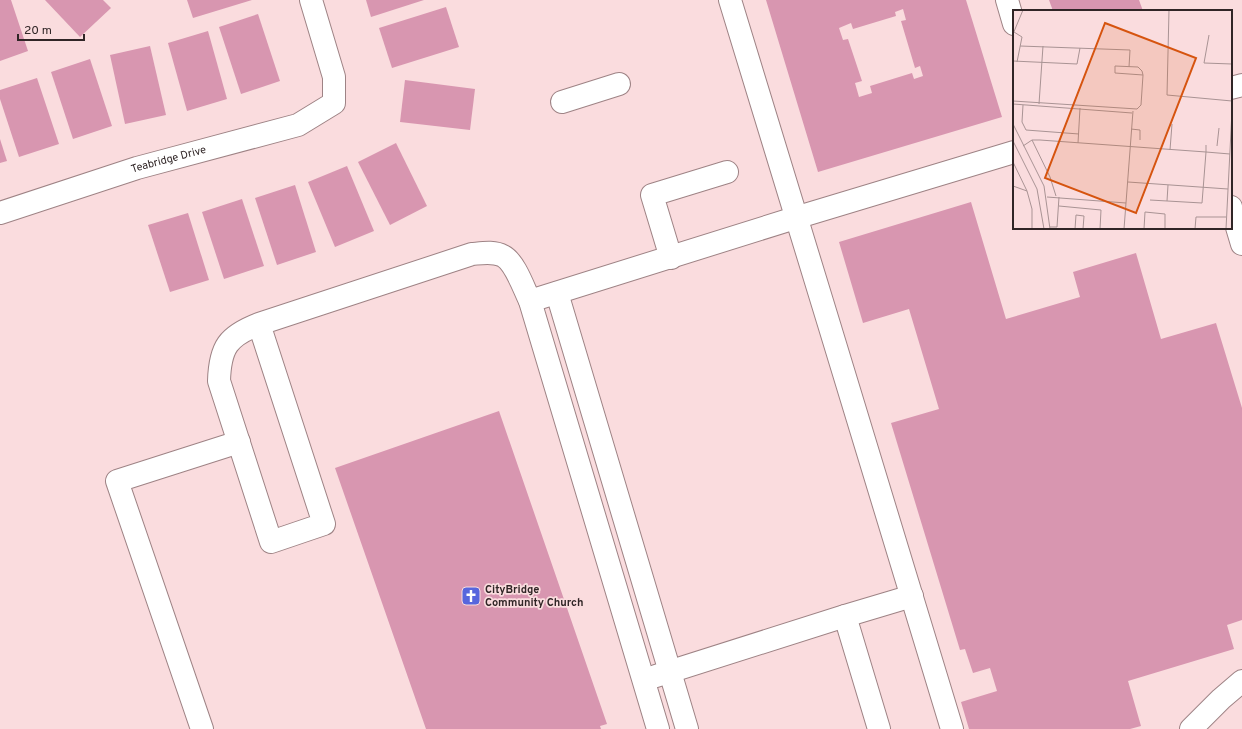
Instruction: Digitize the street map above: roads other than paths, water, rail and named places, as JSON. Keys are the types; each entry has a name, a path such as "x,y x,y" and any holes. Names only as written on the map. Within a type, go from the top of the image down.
{"street":[{"name":"Teabridge Drive","path":"0,213 137,168 298,125 334,103 334,77 311,0"},
{"path":"730,0 795,218 952,729"},
{"path":"1007,0 1013,21"},
{"path":"562,102 619,84"},
{"path":"1232,88 1242,85"},
{"path":"530,301 795,218 1013,152"},
{"path":"671,258 652,195 726,172"},
{"path":"1232,210 1242,244"},
{"path":"259,324 324,524 271,542 219,381 220,364 224,349 232,339 243,330 259,324 465,256 489,252 504,256 516,270 530,301 658,729"},
{"path":"557,293 687,729"},
{"path":"202,729 117,481 239,442"},
{"path":"643,680 912,596"},
{"path":"845,616 879,729"},
{"path":"1191,729 1242,681"}],"place":[{"name":"CityBridge Community Church","path":"471,596"}]}
